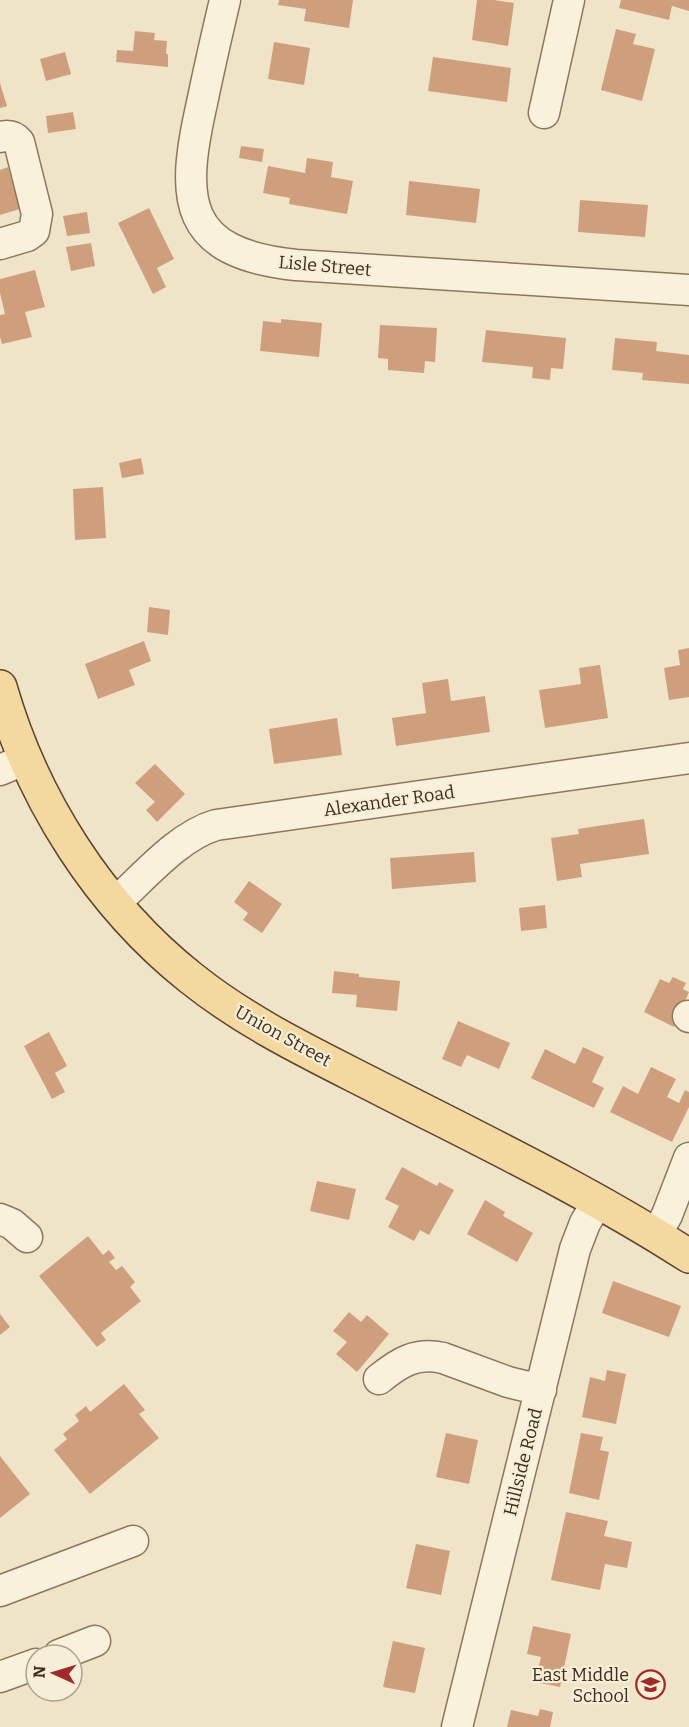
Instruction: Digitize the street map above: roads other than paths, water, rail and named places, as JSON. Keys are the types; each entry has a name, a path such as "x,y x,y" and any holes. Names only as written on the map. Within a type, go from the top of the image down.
{"main road":[{"name":"Union Street","path":"0,689 13,765 51,810 79,855 115,903 177,966 210,993 253,1022 598,1201 689,1256"}],"street":[{"name":"Lisle Street","path":"225,0 196,128 190,180 193,206 198,218 223,244 248,256 296,265 689,290"},
{"path":"544,113 569,0"},
{"path":"0,137 8,136 16,139 22,147 37,214 34,231 27,236 0,244"},
{"name":"Alexander Road","path":"115,903 180,843 203,829 216,825 689,758"},
{"path":"656,1235 667,1215 689,1158"},
{"name":"Hillside Road","path":"457,1727 575,1249 585,1223 598,1201"},
{"path":"0,1219 12,1224 27,1237"},
{"path":"379,1379 390,1370 411,1359 433,1356 508,1382 541,1390"},
{"path":"0,1591 133,1540"},
{"path":"84,1645 95,1641"},
{"path":"0,1677 24,1668"}],"place":[{"name":"East Middle School","path":"650,1685"}]}
